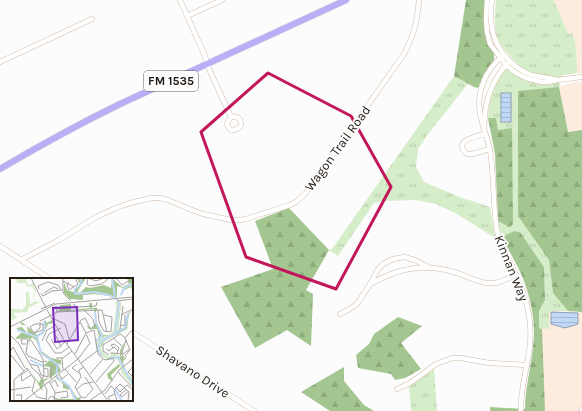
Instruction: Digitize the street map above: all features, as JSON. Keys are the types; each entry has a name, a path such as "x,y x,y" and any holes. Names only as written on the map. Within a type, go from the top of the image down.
{"main road":[{"name":"FM 1535","path":"0,169 23,155 120,104 346,0"}],"street":[{"path":"180,0 231,117"},
{"path":"187,16 222,0"},
{"name":"Wagon Trail Road","path":"21,260 59,240 96,217 130,203 152,198 168,200 203,214 231,220 246,219 290,205 297,201 305,194 404,54 415,28 419,0"},
{"path":"487,0 486,20 490,44 516,73 535,81 548,82 582,77"},
{"path":"492,0 491,26 502,56"},
{"path":"0,62 92,19"},
{"name":"Kinnan Way","path":"484,124 481,119 480,95 489,70 502,56"},
{"name":"Kinnan Way","path":"508,63 495,79 491,87 486,105 484,124 485,134 490,149 497,231 499,239 526,299 531,330 523,382 521,411"},
{"path":"483,84 491,87"},
{"path":"485,134 464,141 463,149 467,154 490,149"},
{"path":"0,246 48,278"},
{"path":"340,314 357,304 377,271 383,264 393,259 404,258 415,260 430,268"},
{"path":"370,284 403,270 430,268 454,272 475,281 485,283 504,281 516,275"},
{"name":"Shavano Drive","path":"133,333 254,411"},
{"path":"397,389 410,383 436,364 452,358 461,358 489,363 526,365"}],"highlighted area":[{"path":"268,73 351,116 391,187 336,289 246,257 201,132"}],"shaded area":[{"path":"554,0 582,0 582,73 577,73 577,54 572,33 568,34"},
{"path":"582,81 582,130 568,132 559,87"},
{"path":"539,311 582,312 582,411 541,411"}],"green space":[{"path":"466,0 485,0 484,19 487,41 494,54 494,60 484,74 478,88 454,76"},
{"path":"496,0 554,0 568,34 572,33 576,48 577,73 563,75 559,87 518,92 518,216 549,260 553,293 568,311 549,311 549,329 539,328 539,311 545,300 544,267 520,232 514,231 502,237 498,221 509,227 512,128 498,130 496,118 488,118 489,107 495,86 504,70 509,69 519,75 518,64 505,50 497,37 495,28"},
{"path":"454,76 468,84 428,134 418,149 416,167 424,182 460,197 490,207 495,238 457,214 436,204 416,200 384,201 374,203 338,256 329,250 332,249"},
{"path":"559,87 568,132 582,130 582,312 568,311 553,293 549,260 518,216 518,91"},
{"path":"488,118 496,118 498,130 512,128 513,224 509,227 498,221 495,154"},
{"path":"289,208 329,250 306,290 313,294 311,346 287,330 255,348 221,287 273,269 255,221"},
{"path":"514,231 520,232 544,267 545,300 539,311 539,328 542,329 545,411 490,411 490,407 525,409 534,339 534,323 530,299 523,278 502,237"},
{"path":"398,317 422,326 401,343 421,369 405,378 395,380 391,374 358,368 356,355 369,344 374,334"},
{"path":"344,367 344,381 364,405 374,411 330,411 301,392"},
{"path":"434,369 437,411 411,411 409,387"}],"water":[{"path":"501,93 511,93 511,122 501,122"},
{"path":"551,312 578,313 578,324 565,328 551,324"}]}
